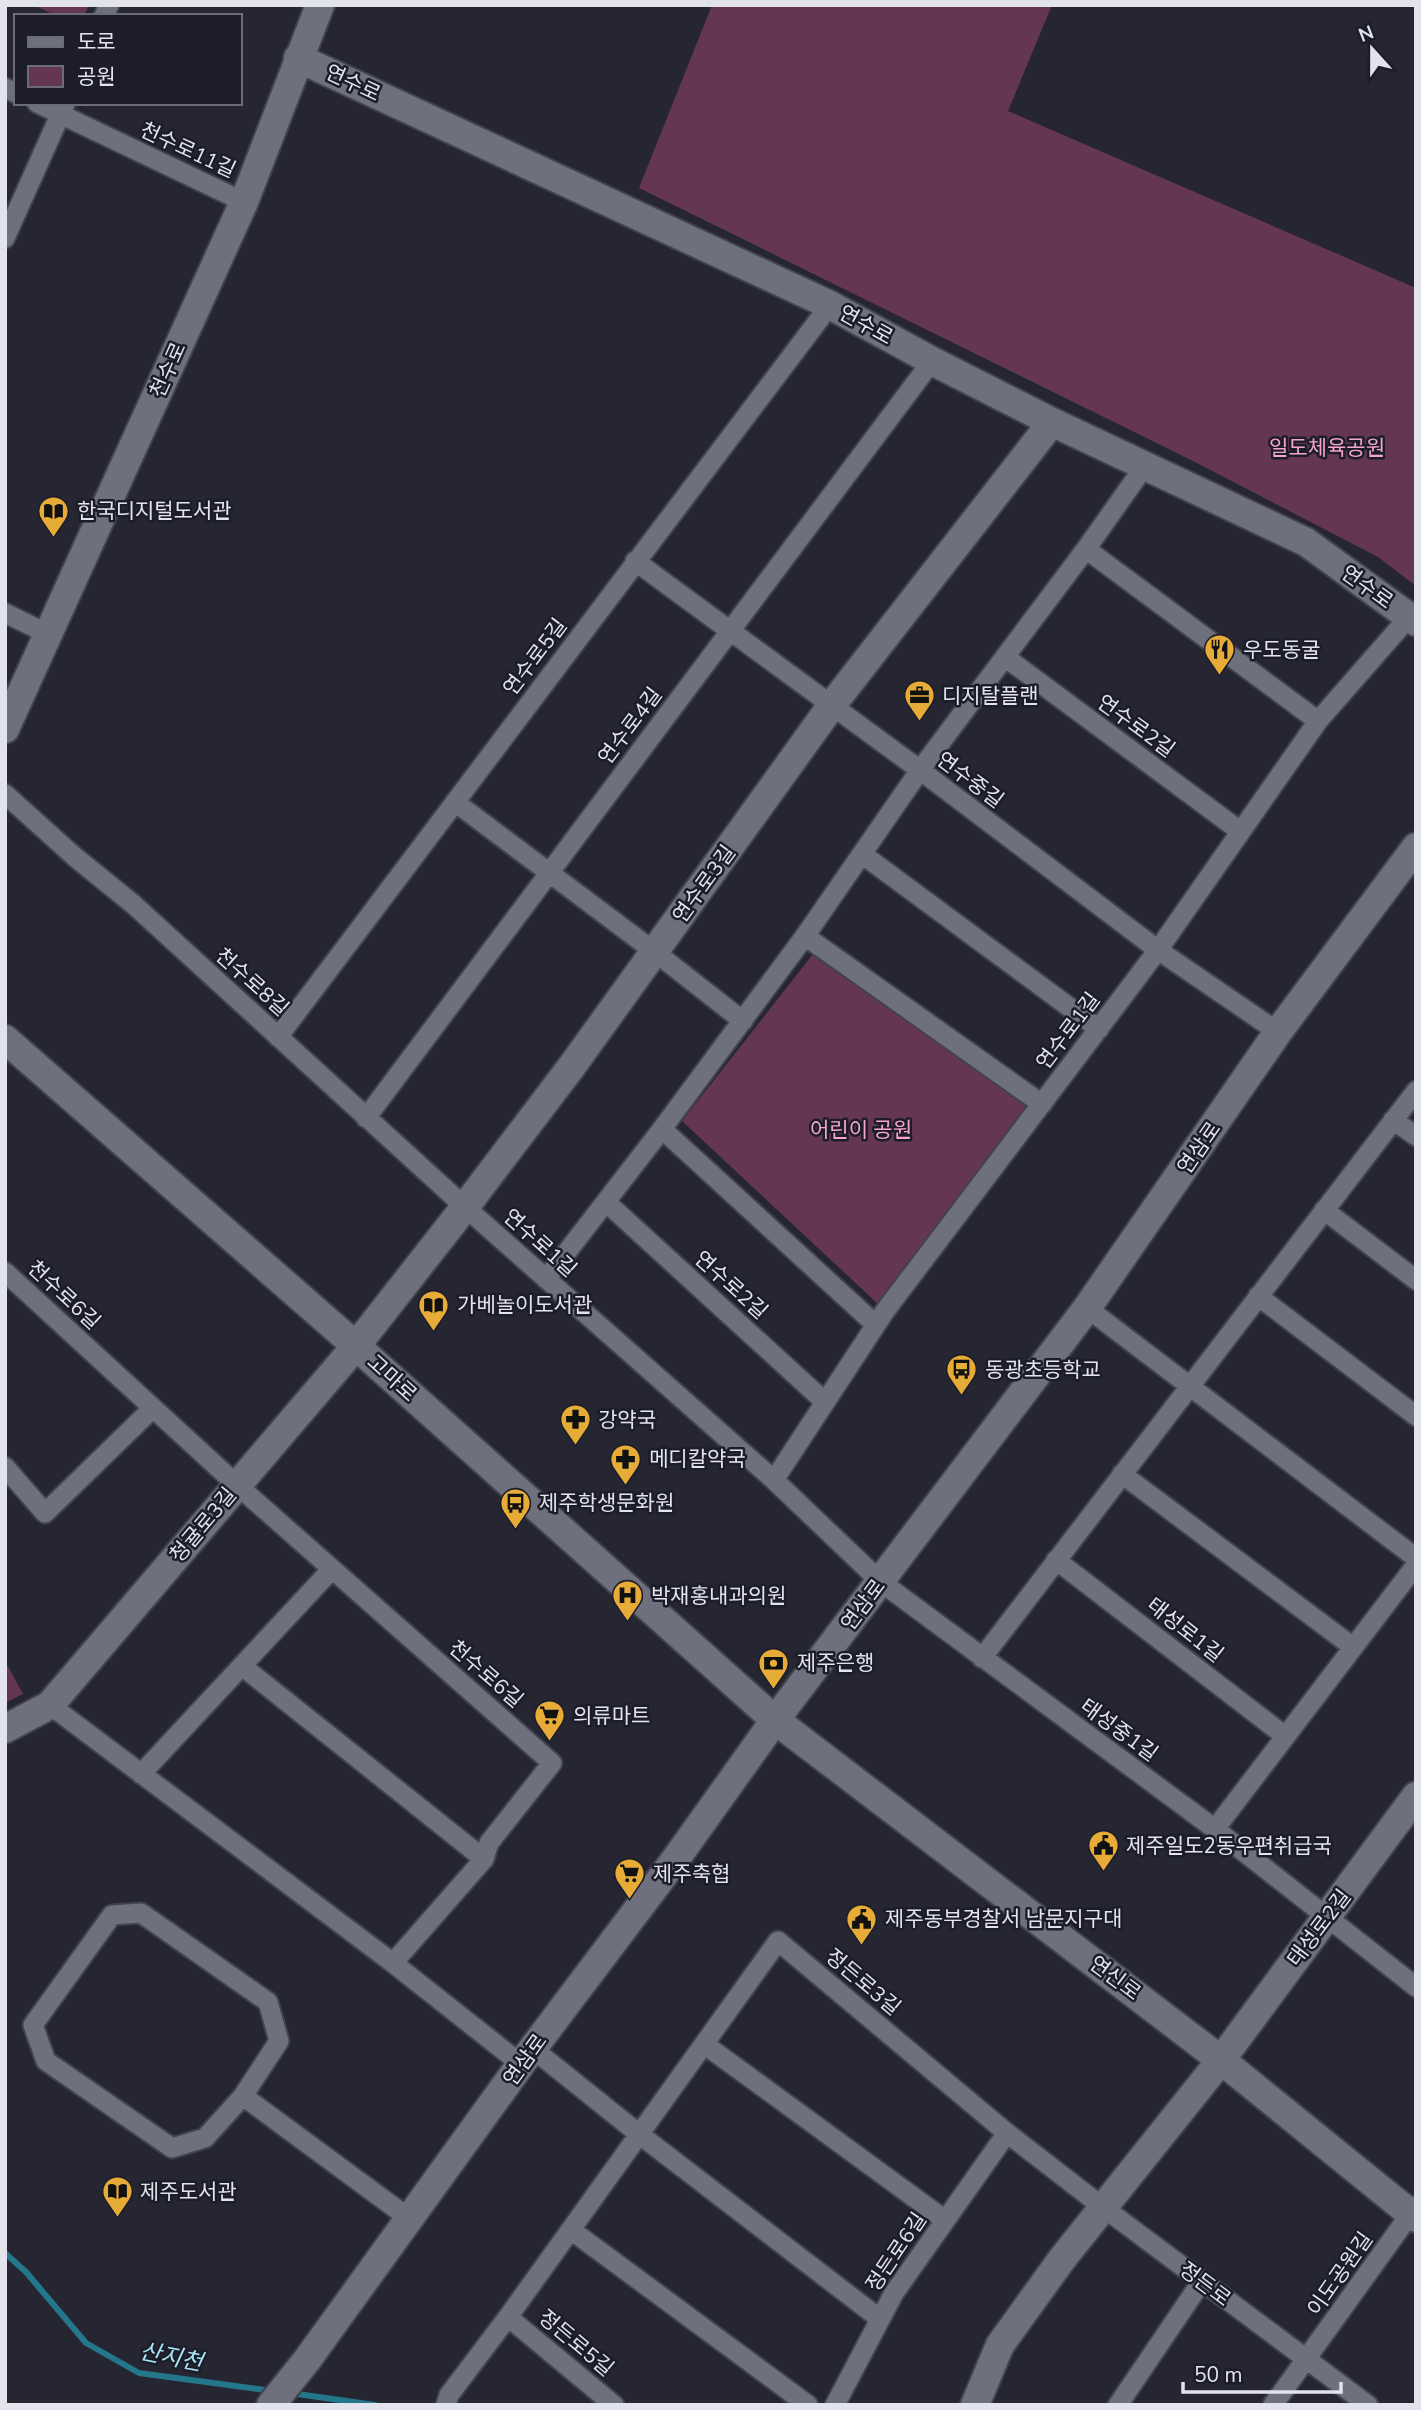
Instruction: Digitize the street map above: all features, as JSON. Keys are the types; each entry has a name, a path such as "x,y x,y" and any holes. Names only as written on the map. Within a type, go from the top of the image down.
{"street":[{"name":"천수로","path":"5,729 244,202 320,5"},
{"name":"연수로","path":"298,58 830,305 932,362 1052,422 1306,542 1412,620"},
{"name":"천수로11길","path":"46,105 63,109 244,202"},
{"path":"5,238 63,109"},
{"name":"연수로5길","path":"278,1037 830,305"},
{"name":"연수로4길","path":"366,1118 932,362"},
{"name":"연수로3길","path":"356,1346 465,1207 655,952 832,705 1052,422"},
{"path":"547,1279 743,1021 920,770 1086,549 1144,467"},
{"path":"1086,549 1318,721"},
{"name":"연수중길","path":"635,561 920,770 1158,950 1278,1032"},
{"path":"5,613 48,635"},
{"name":"연수로1길","path":"774,1480 876,1325 1158,950 1318,721 1412,620"},
{"name":"연수로2길","path":"1004,657 1240,831"},
{"name":"천수로8길","path":"5,794 75,857 133,904 465,1207"},
{"path":"455,802 743,1021"},
{"name":"연삼로","path":"271,2405 307,2360 527,2056 675,1860 775,1720 1087,1308 1278,1032 1416,847"},
{"path":"862,854 1099,1029"},
{"path":"805,936 1042,1104"},
{"name":"고마로","path":"5,1039 356,1346 775,1720"},
{"path":"982,1658 1416,1091"},
{"path":"1393,1120 1416,1136"},
{"path":"663,1129 876,1325"},
{"name":"연수로2길","path":"606,1202 825,1402"},
{"name":"연수로1길","path":"465,1207 774,1480 881,1582"},
{"path":"1324,1210 1416,1280"},
{"name":"천수로6길","path":"5,1272 237,1485 552,1763 489,1843 484,1860 393,1963"},
{"path":"1258,1296 1416,1416"},
{"path":"1087,1308 1416,1558"},
{"name":"청귤로3길","path":"5,1729 50,1705 356,1346"},
{"path":"5,1467 45,1513 153,1408"},
{"path":"1122,1474 1353,1647"},
{"name":"태성로1길","path":"1056,1560 1285,1736"},
{"path":"1215,1829 1416,1565"},
{"path":"141,1774 332,1569"},
{"name":"태성중1길","path":"881,1582 1215,1829 1416,1987"},
{"path":"242,1666 484,1860"},
{"path":"50,1705 393,1963 639,2134 880,2319"},
{"name":"연신로","path":"775,1720 1221,2060 1414,2213"},
{"name":"태성로2길","path":"1221,2060 1416,1796"},
{"path":"141,1913 268,2002 279,2040 243,2096 205,2138 172,2148 46,2061 33,2025 112,1915 141,1913"},
{"name":"정든로3길","path":"446,2405 449,2395 778,1941 1007,2133 1104,2208"},
{"path":"704,2044 945,2220"},
{"path":"975,2405 1000,2345 1062,2259 1221,2060"},
{"path":"243,2096 410,2219"},
{"name":"정든로6길","path":"835,2405 894,2293 1007,2133"},
{"name":"정든로","path":"1104,2208 1306,2360"},
{"name":"이도공원길","path":"1273,2405 1414,2213"},
{"path":"571,2230 808,2405"},
{"path":"1118,2405 1202,2281"},
{"name":"정든로5길","path":"508,2317 614,2405"},
{"path":"1306,2360 1368,2405"}],"green space":[{"path":"34,5 89,5 85,14 52,14"},
{"name":"일도체육공원","path":"712,5 1052,5 1008,111 1416,288 1416,586 1378,557 1191,460 639,188"},
{"name":"어린이 공원","path":"813,954 1027,1106 878,1304 682,1121"},
{"path":"5,1661 23,1694 5,1703"}],"waterway":[{"name":"산지천","path":"5,2253 26,2272 86,2343 139,2373 273,2391"},
{"name":"산지천","path":"290,2393 375,2405"}],"place":[{"name":"한국디지털도서관","path":"54,538"},
{"name":"우도동굴","path":"1220,677"},
{"name":"디지탈플랜","path":"919,723"},
{"name":"가베놀이도서관","path":"434,1332"},
{"name":"동광초등학교","path":"962,1397"},
{"name":"강약국","path":"575,1447"},
{"name":"메디칼약국","path":"626,1486"},
{"name":"제주학생문화원","path":"516,1530"},
{"name":"박재홍내과의원","path":"628,1623"},
{"name":"제주은행","path":"774,1690"},
{"name":"의류마트","path":"550,1743"},
{"name":"제주일도2동우편취급국","path":"1103,1873"},
{"name":"제주축협","path":"630,1901"},
{"name":"제주동부경찰서 남문지구대","path":"862,1946"},
{"name":"제주도서관","path":"117,2219"}]}
